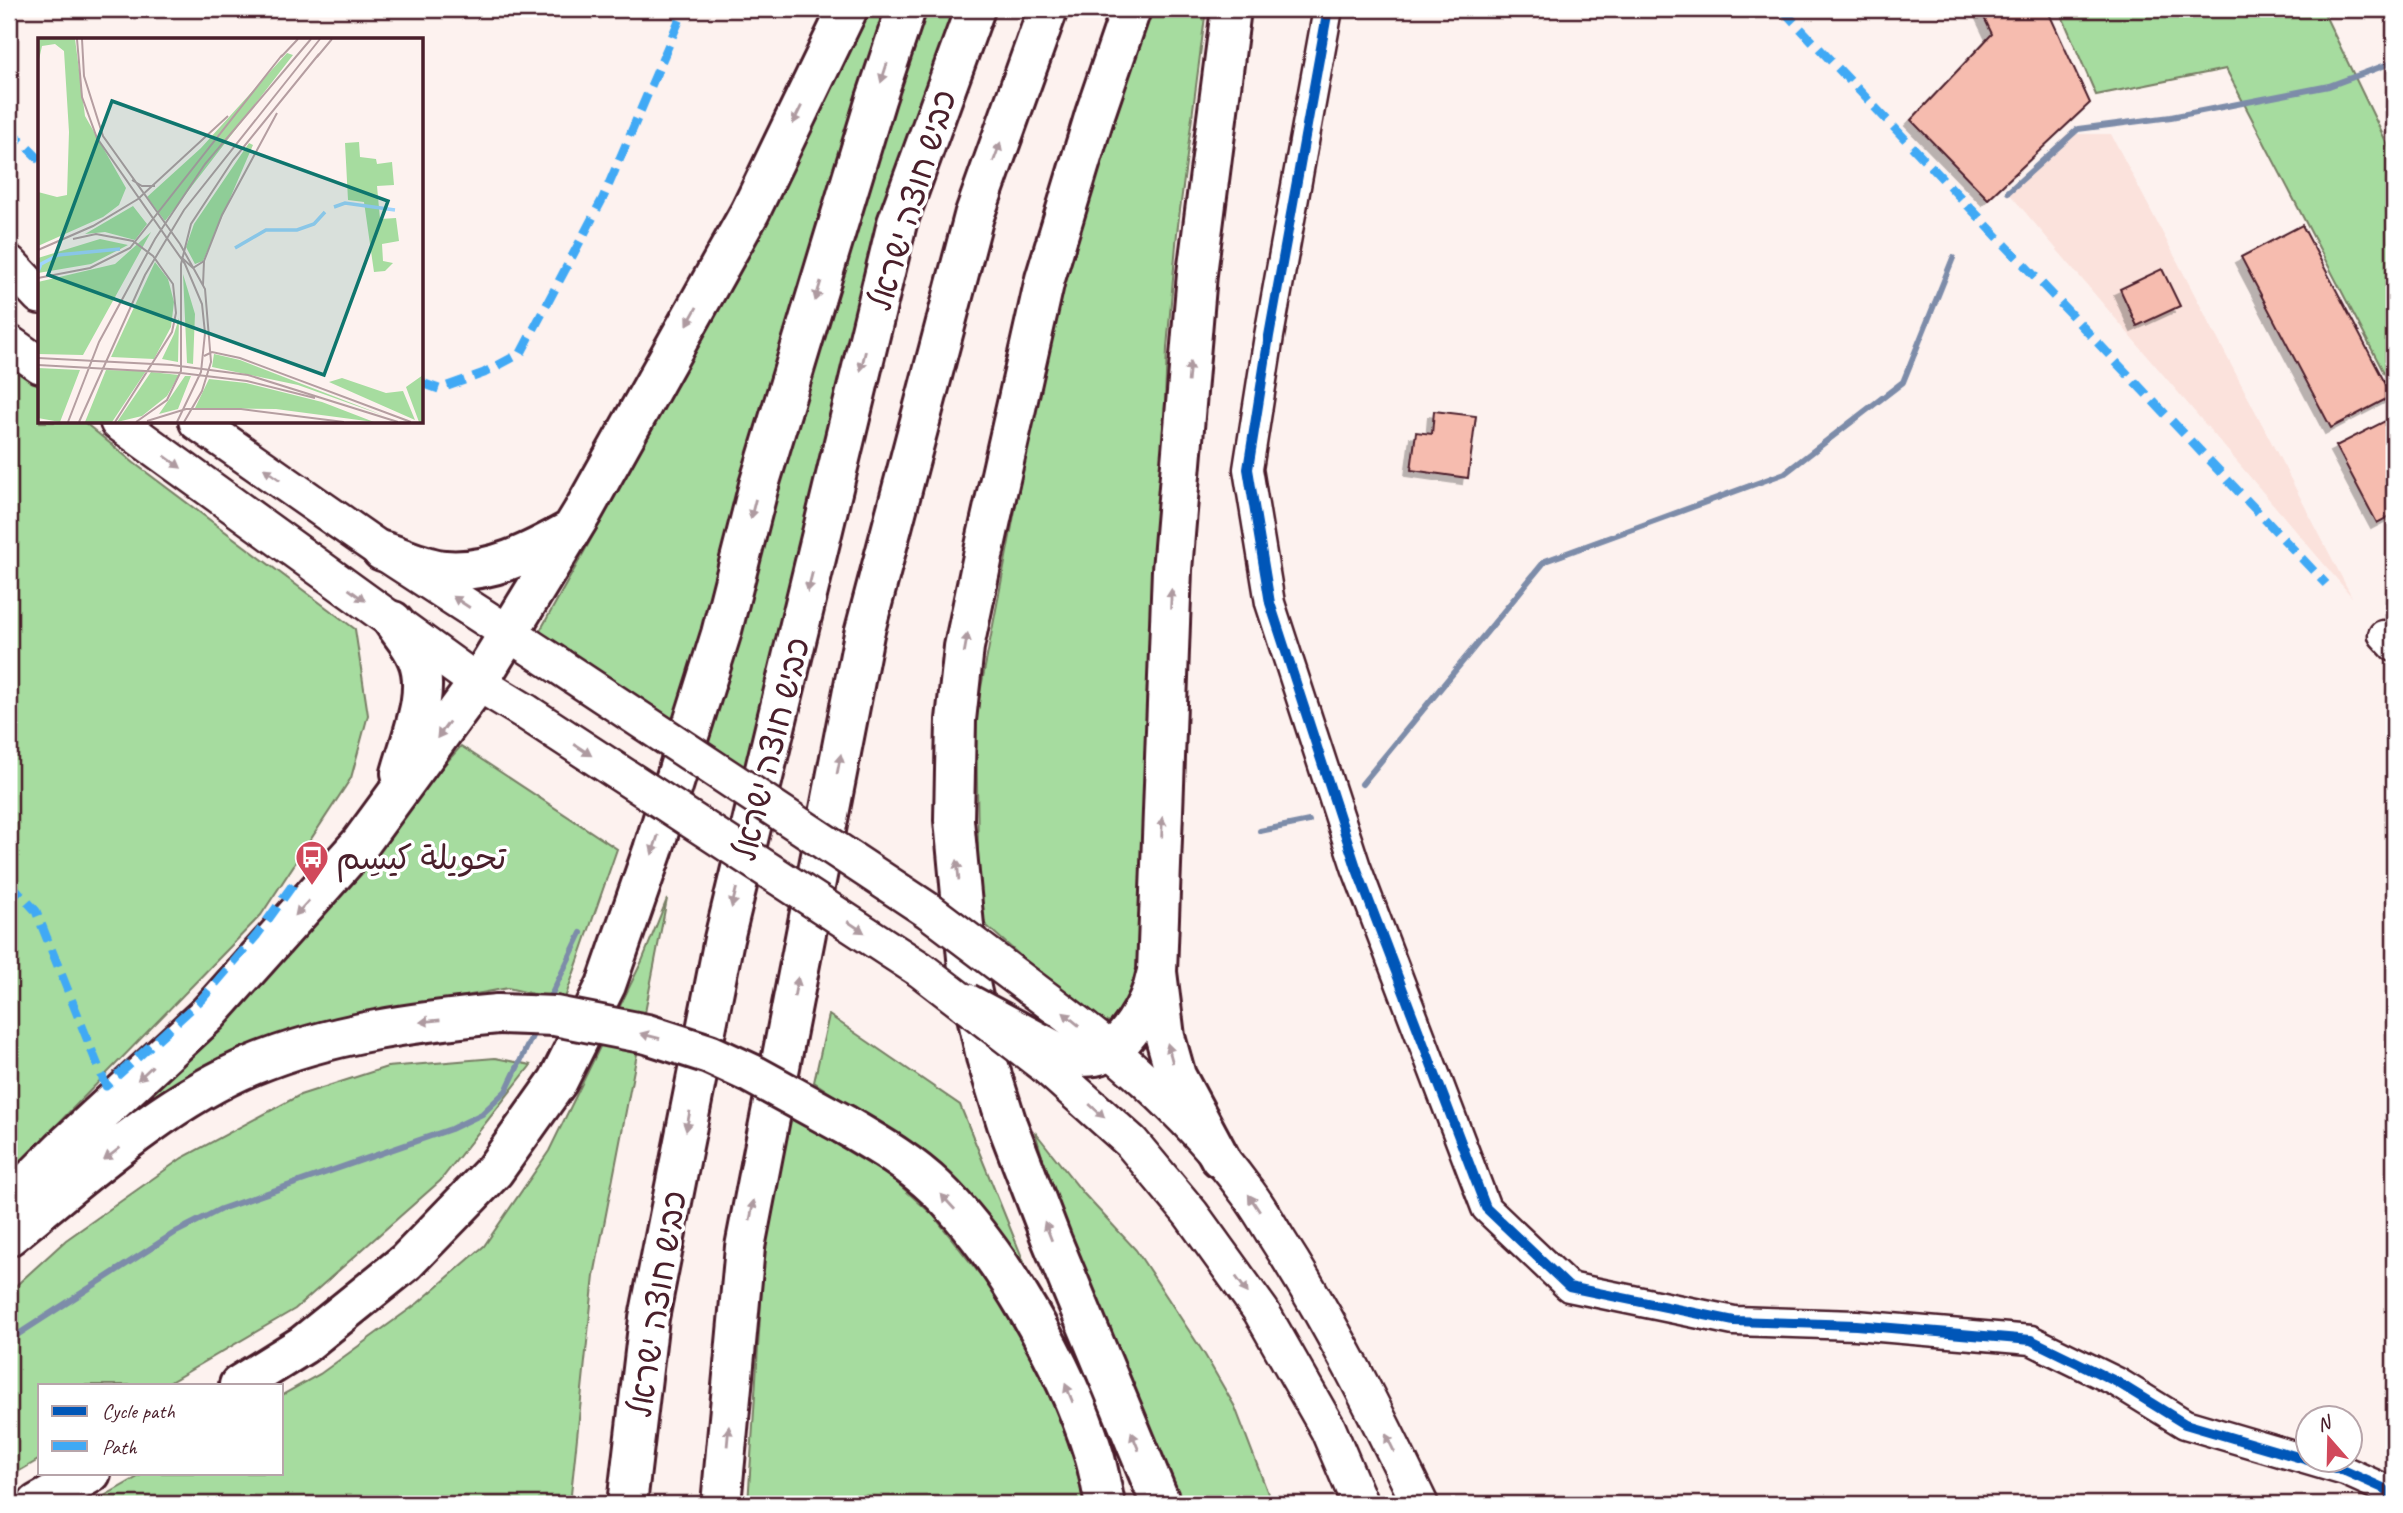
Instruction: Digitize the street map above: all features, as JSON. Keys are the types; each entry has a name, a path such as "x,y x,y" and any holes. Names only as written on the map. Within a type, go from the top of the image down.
{"highway":[{"path":"9,1202 208,1014 360,844 478,683 573,529 750,212 848,9"},
{"path":"241,1384 303,1345 406,1262 494,1171 558,1081 606,985 653,850 721,634 759,485 876,99 906,9"},
{"name":"כביש חוצה ישראל","path":"627,1504 649,1318 724,939 897,223 975,9"},
{"name":"כביש חוצה ישראל","path":"721,1504 745,1247 864,634 974,216 1048,9"},
{"path":"1131,9 1045,279 987,537 964,647 958,696 954,820 969,979 986,1057 1007,1124 1052,1241 1161,1504"},
{"path":"1220,1158 1176,1076 1162,1018 1157,972 1172,570 1197,274 1230,9"},
{"path":"382,551 441,570 472,571 529,554 573,529"},
{"path":"393,621 417,658 423,683 394,796"},
{"path":"966,1003 1044,1055 1055,1051 1081,1057 1097,1056 1110,1051 1135,1024 1153,992 1157,972"},
{"path":"9,1236 93,1167 147,1128 202,1091 253,1065 333,1040 416,1022 498,1014 555,1016 647,1034 709,1054 750,1073 897,1155 936,1188 982,1239 1060,1370 1093,1452 1105,1504"},
{"path":"37,1504 89,1474"}],"main road":[{"path":"9,263 38,294"},
{"path":"9,343 38,364"},
{"path":"121,424 478,683 846,921 966,1003"},
{"path":"200,424 382,551 929,911 1031,988 1167,1100 1244,1188 1314,1295 1365,1390 1420,1504"},
{"path":"1044,1055 1131,1142 1191,1214 1261,1311 1328,1429 1360,1504"}],"street":[{"path":"1328,9 1248,468 1270,603 1356,867 1486,1208 1569,1287 1734,1321 1856,1325 2031,1340 2117,1382 2185,1424 2345,1471 2383,1488 2394,1497"}],"shaded area":[{"path":"2067,134 2111,134 2352,597 2008,192"}],"green space":[{"path":"865,9 960,9 746,776 536,638 766,225"},
{"path":"1152,9 1206,9 1177,233 1167,348 1146,972 1115,1021 1095,1022 979,919 976,714 1034,411 1072,248"},
{"path":"2059,9 2322,9 2394,158 2394,392 2226,69 2096,95"},
{"path":"9,360 38,384 38,424 86,424 134,463 355,629 368,715 351,778 261,915 9,1174"},
{"path":"461,746 617,849 564,1001 508,988 314,1024 46,1183 415,798"},
{"path":"667,899 594,1276 570,1504 90,1504 143,1474 284,1474 284,1394 320,1374 418,1303 484,1246 549,1151 642,961"},
{"path":"829,1015 960,1105 1037,1294 952,1175 814,1082"},
{"path":"495,1058 531,1065 440,1181 295,1309 167,1384 38,1384 38,1460 9,1477 9,1292 66,1240 182,1158 300,1095 387,1067"},
{"path":"785,1116 868,1157 933,1215 997,1296 1043,1367 1072,1448 1084,1504 748,1504 765,1239"},
{"path":"1035,1132 1084,1194 1136,1250 1205,1355 1235,1407 1272,1504 1184,1504 1165,1468 1051,1188"}],"building":[{"path":"1980,9 2047,9 2090,103 1988,199 1911,120 1992,34"},
{"path":"2302,225 2392,396 2331,428 2241,257"},
{"path":"2162,269 2180,306 2137,326 2120,289"},
{"path":"1434,411 1476,416 1468,478 1411,470 1416,432 1432,434"},
{"path":"2393,417 2394,514 2377,523 2336,446"}],"waterway":[{"path":"2008,192 2078,129 2171,117 2329,86 2394,62"},
{"path":"1362,784 1545,561 1785,473 1903,382 1953,258"},
{"path":"1260,831 1309,821"},
{"path":"547,1004 581,933"},
{"path":"9,1344 17,1335 176,1232 221,1209 451,1129 482,1114 506,1091 535,1030"}],"marked path":[{"path":"424,384 439,389 484,373 521,353 603,198 684,9"},
{"path":"1782,9 2326,584"},
{"path":"9,129 38,158"},
{"path":"9,882 36,911 106,1086 202,999 257,935 297,879"}],"cycle path":[{"path":"1328,9 1248,469 1270,603 1356,867 1486,1208 1569,1287 1734,1321 1856,1325 2031,1340 2117,1382 2185,1424 2345,1471 2383,1488 2394,1497"}],"place":[{"name":"تحويلة كيسِم","path":"312,887"}]}
